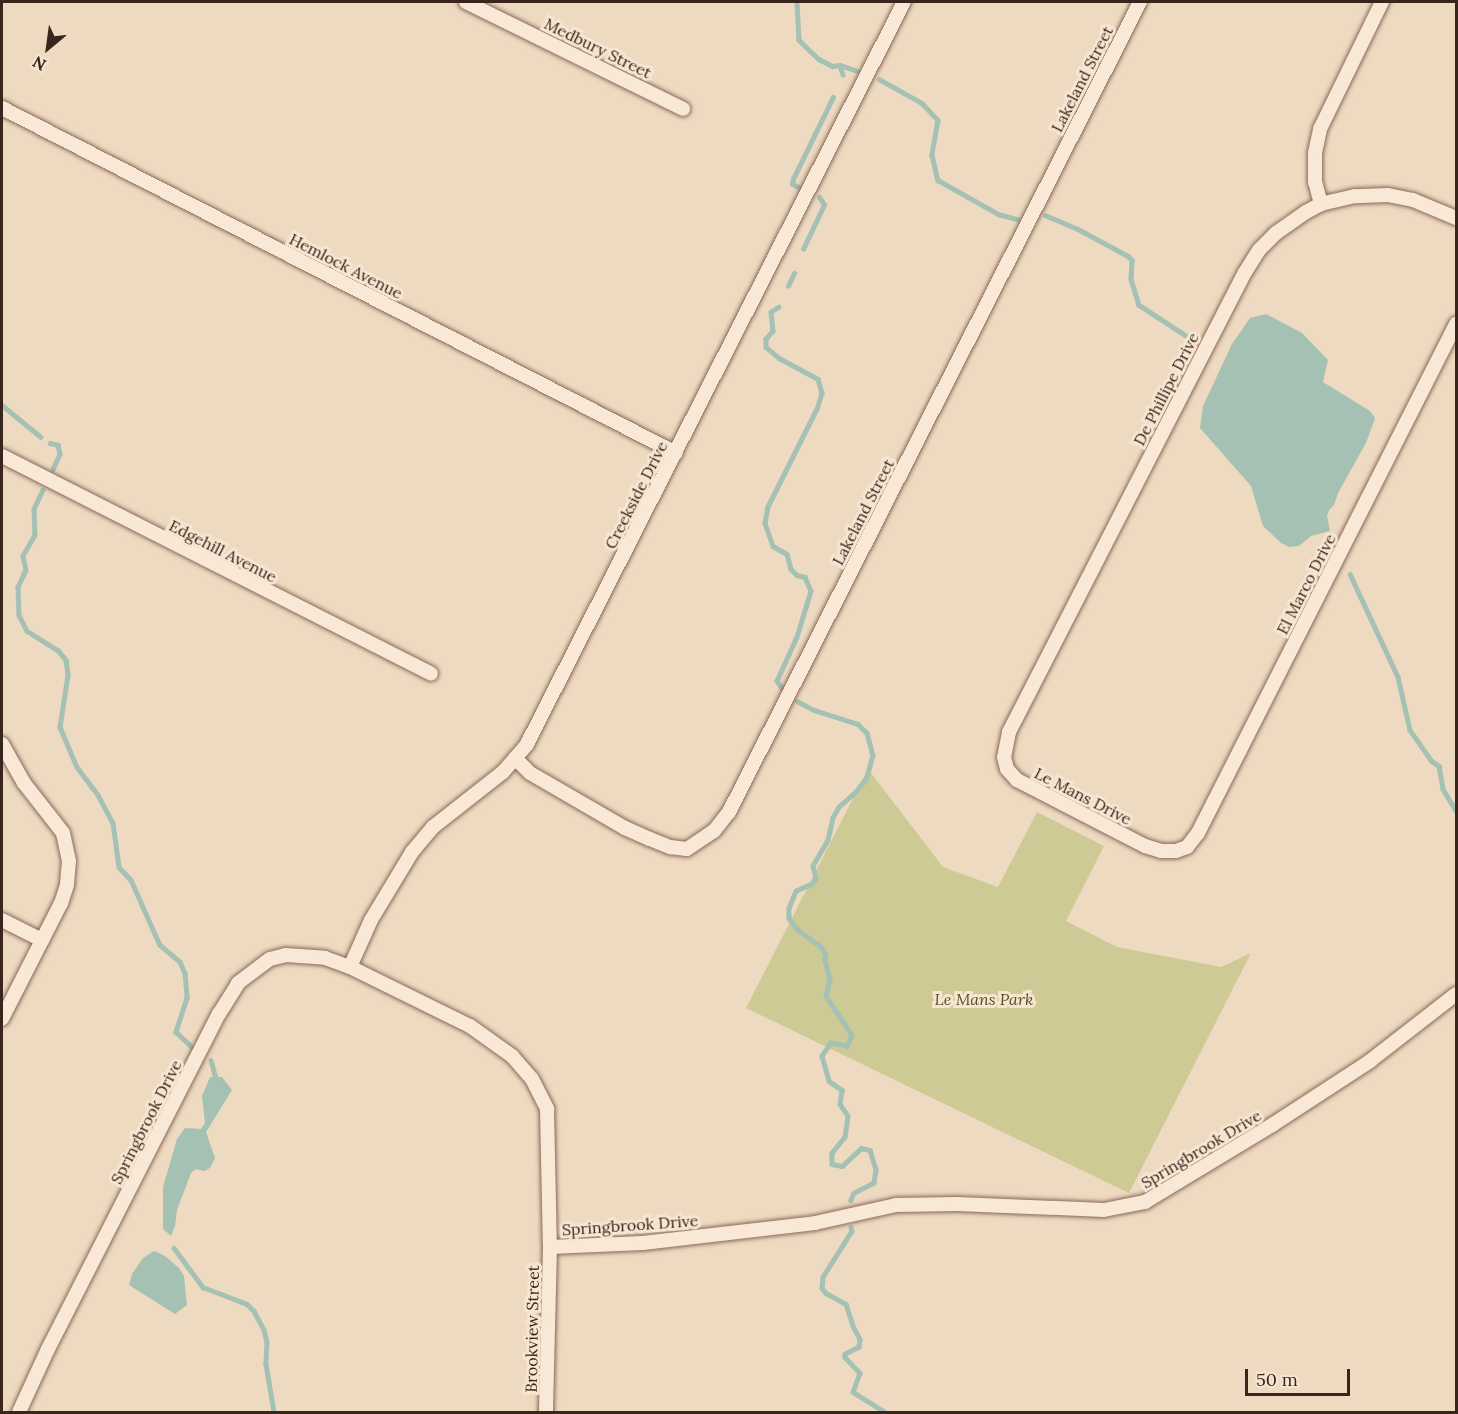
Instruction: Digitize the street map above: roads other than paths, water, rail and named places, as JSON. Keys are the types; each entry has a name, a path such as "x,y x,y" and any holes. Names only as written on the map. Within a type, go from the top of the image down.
{"street":[{"name":"Medbury Street","path":"466,2 683,109"},
{"name":"Creekside Drive","path":"350,967 371,920 411,852 433,827 503,772 527,744 904,2"},
{"name":"Lakeland Street","path":"515,758 530,773 650,840 670,847 687,849 714,831 729,812 1140,2"},
{"path":"1321,204 1315,182 1315,153 1320,129 1382,2"},
{"name":"Hemlock Avenue","path":"2,108 676,453"},
{"name":"De Phillipe Drive","path":"1007,740 1245,272 1259,250 1276,233 1321,204 1355,196 1388,195 1413,200 1456,218"},
{"name":"El Marco Drive","path":"1176,851 1187,847 1198,833 1456,324"},
{"name":"Edgehill Avenue","path":"2,456 431,674"},
{"name":"Le Mans Drive","path":"1007,740 1004,757 1007,769 1017,780 1145,846 1161,851 1176,851"},
{"path":"2,744 24,783 63,833 67,852 67,885 2,1019"},
{"path":"2,920 42,940"},
{"name":"Springbrook Drive","path":"19,1413 48,1349 238,982 270,958 286,955 325,958 350,967 470,1026 512,1056 532,1079 547,1109 550,1247 643,1243 815,1223 896,1205 957,1204 1104,1210 1145,1202 1272,1125 1366,1064 1456,994"},
{"name":"Brookview Street","path":"546,1413 550,1247"}],"waterway":[{"path":"797,2 799,40 819,59 832,66 840,65 857,71"},
{"path":"840,65 843,75"},
{"path":"879,79 922,103 938,120 932,155 938,180 998,214 1017,219"},
{"path":"799,188 792,184 793,179 833,97"},
{"path":"803,249 824,205 819,197"},
{"path":"1045,215 1078,229 1128,256 1132,260 1131,279 1139,305 1188,337"},
{"path":"788,286 794,273"},
{"path":"779,307 771,312 773,331 766,339 766,347 779,358 818,379 822,393 817,409 768,507 765,523 773,546 787,554 791,569 797,575 805,577 811,591 797,637 777,681 782,688"},
{"path":"2,405 41,437"},
{"path":"50,443 58,445 60,454 53,470"},
{"path":"43,490 34,509 35,535 23,556 26,570 18,587 19,615 27,631 58,650 66,660 68,675 60,727 77,767 98,795 113,823 119,867 131,880 160,945 180,962 185,973 187,998 176,1032 191,1046"},
{"path":"1350,574 1398,677 1410,730 1432,761 1439,766 1443,789 1456,811"},
{"path":"797,701 814,710 858,724 867,733 873,755 867,778 857,791 839,807 833,818 828,840 813,866 816,879 812,884 796,891 789,908 789,918 798,930 821,947 826,955 825,960 830,979 826,996 852,1035 847,1046 831,1043 822,1056 829,1081 842,1090 840,1104 848,1116 845,1137 832,1153 832,1164 842,1166 861,1148 870,1150 876,1170 874,1183 854,1193 851,1200"},
{"path":"211,1060 217,1082"},
{"path":"851,1227 852,1231 823,1277 822,1288 826,1293 846,1304 860,1339 859,1347 845,1354 845,1357 860,1373 853,1392 885,1412"},
{"path":"174,1248 203,1287 247,1304 254,1311 264,1330 267,1342 266,1364 274,1412"}],"park label":[{"name":"Le Mans Park","path":"984,999"}]}
